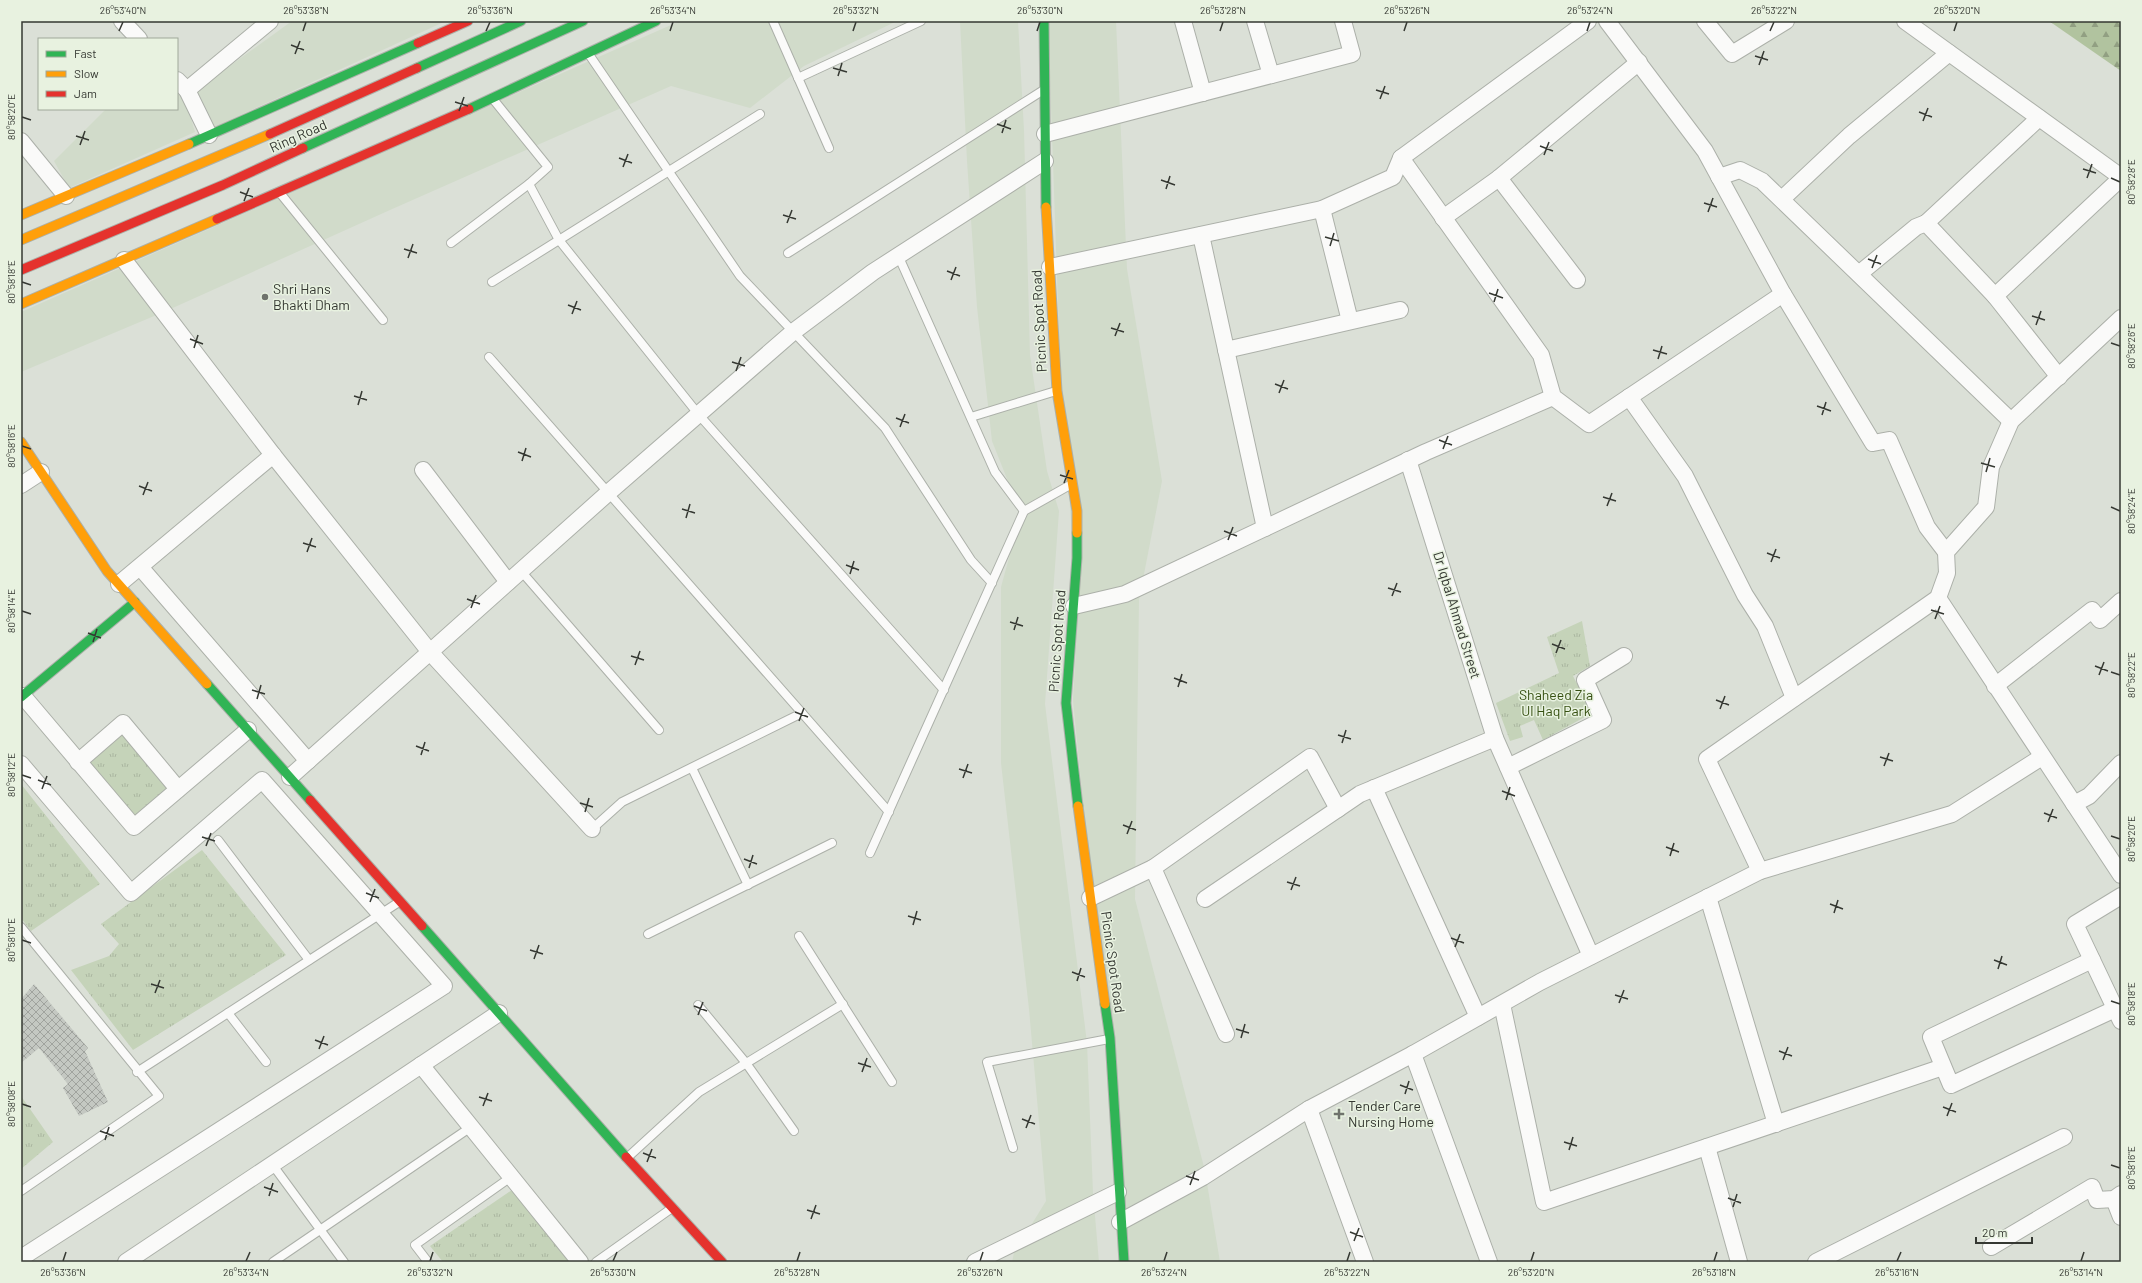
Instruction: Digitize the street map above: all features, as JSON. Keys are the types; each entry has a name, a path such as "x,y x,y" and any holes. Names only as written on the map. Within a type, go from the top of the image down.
{"main road":[{"path":"21,215 209,135 468,21"},
{"name":"Ring Road","path":"21,240 215,159 521,21"},
{"name":"Ring Road","path":"21,270 223,185 584,21"},
{"path":"21,304 124,260 278,190 492,99 587,52 656,21"},
{"name":"Picnic Spot Road","path":"1044,21 1045,161 1057,391 1078,511 1077,558 1066,703 1090,898 1110,1038 1118,1192 1124,1262"},
{"path":"21,442 108,571 119,584 627,1158 722,1262"},
{"path":"22,697 135,602"}],"street":[{"path":"122,21 138,38"},
{"path":"209,135 182,85 270,21"},
{"path":"1183,21 1203,93"},
{"path":"1255,21 1271,75"},
{"path":"1045,134 1352,54 1343,21"},
{"path":"1050,267 1322,210 1392,177 1401,158 1588,21"},
{"path":"1608,21 1705,151 1782,294 1873,443 1889,440 1927,527 1946,552 1947,573 1938,598 1707,759 1760,871"},
{"path":"1705,21 1732,54 1786,21"},
{"path":"1905,21 2121,177 1995,296"},
{"path":"1782,199 1849,136 1949,53"},
{"path":"1443,218 1499,178 1639,62"},
{"path":"1860,273 1916,227 1926,223 2039,118"},
{"path":"21,141 66,196"},
{"path":"1401,158 1541,355 1553,397 1590,424 1782,294"},
{"path":"290,777 608,493 793,332 873,272 1045,161"},
{"path":"1719,177 1740,170 1762,181 1860,273 2011,421"},
{"path":"1499,178 1577,280"},
{"path":"1322,210 1350,321"},
{"path":"1926,223 1995,296 2059,377"},
{"path":"1201,235 1264,528"},
{"path":"124,260 273,456 430,652 592,829"},
{"path":"1226,350 1400,310"},
{"path":"1946,552 1986,507 1991,467 2011,421 2121,318"},
{"path":"1074,606 1125,594 1408,460 1553,397"},
{"path":"1629,397 1685,476 1745,595 1765,626 1794,698"},
{"path":"119,584 273,456"},
{"name":"Dr Iqbal Ahmad Street","path":"1408,460 1495,738 1591,956"},
{"path":"422,470 508,582"},
{"path":"21,485 41,472"},
{"path":"140,567 308,761"},
{"path":"1938,598 2121,875"},
{"path":"1995,686 2092,610 2100,620 2121,601"},
{"path":"1508,768 1602,720 1585,680 1624,656"},
{"path":"22,697 134,827 248,730"},
{"path":"78,762 123,723 178,789"},
{"path":"1205,899 1360,794 1495,738"},
{"path":"1090,898 1153,868 1310,757 1338,809"},
{"path":"1120,1222 1203,1177 1309,1109 1414,1054 1478,1017 1591,956 1760,871 1952,814 2042,757"},
{"path":"2074,804 2089,796 2121,763"},
{"path":"21,764 131,893 262,780 444,986 21,1258"},
{"path":"1374,788 1478,1017"},
{"path":"1153,868 1226,1034"},
{"path":"2092,960 1931,1037 1951,1085 2118,1015 2075,924 2121,896"},
{"path":"1708,897 1776,1124"},
{"path":"1502,1004 1544,1202 1943,1067"},
{"path":"126,1262 499,1013"},
{"path":"1414,1054 1489,1262"},
{"path":"421,1065 580,1262"},
{"path":"1309,1109 1365,1262"},
{"path":"1821,1261 2064,1137"},
{"path":"1707,1147 1738,1262"},
{"path":"1991,1247 2092,1187 2097,1200 2118,1196 2121,1217"},
{"path":"975,1262 1058,1220 1118,1192"}],"lane":[{"path":"773,21 830,148"},
{"path":"798,78 921,21"},
{"path":"587,52 740,276 885,428 971,560 992,583"},
{"path":"788,253 1045,90"},
{"path":"451,243 529,184 548,167 492,99"},
{"path":"492,282 760,114"},
{"path":"529,184 559,240 699,415 944,690"},
{"path":"278,190 383,320"},
{"path":"898,256 995,472 1024,512"},
{"path":"489,357 889,812"},
{"path":"971,417 1057,391"},
{"path":"870,853 1024,512 1073,484"},
{"path":"521,571 659,730"},
{"path":"592,829 622,802 802,713"},
{"path":"692,768 748,885"},
{"path":"218,840 309,960"},
{"path":"648,934 832,843"},
{"path":"138,1072 400,901"},
{"path":"21,927 159,1096 21,1191"},
{"path":"799,936 892,1082"},
{"path":"627,1158 699,1092 843,1004"},
{"path":"698,1005 746,1063 794,1130"},
{"path":"228,1013 266,1062"},
{"path":"1013,1148 987,1062 1110,1038"},
{"path":"273,1262 471,1127"},
{"path":"272,1164 344,1262"},
{"path":"428,1262 415,1245 511,1177"},
{"path":"596,1262 673,1208"}],"shaded area":[{"path":"292,21 446,21 212,128 195,91"},
{"path":"680,21 897,21 804,66 750,108 671,86 166,311 21,372 21,312"},
{"path":"960,21 1018,21 1024,130 1030,355 1047,471 1059,511 1045,704 1087,1043 1093,1193 1099,1262 1012,1262 1014,1253 1046,1201 1029,1009 1001,763 1001,587 1021,514 992,441 977,307 967,161"},
{"path":"1048,21 1116,21 1127,269 1162,481 1139,600 1135,899 1205,1171 1220,1262 1128,1262 1073,700 1078,612 1061,390"},
{"path":"178,89 185,98 195,132 69,188 54,161 105,110 178,110"}],"green space":[{"path":"2049,21 2121,21 2121,71"},
{"name":"Shaheed Zia Ul Haq Park","path":"1582,621 1590,666 1573,676 1592,713 1543,740 1534,720 1520,726 1523,737 1510,741 1496,703 1559,673 1547,637"},
{"path":"122,733 169,788 133,820 86,764"},
{"path":"21,784 100,884 31,931 21,918"},
{"path":"202,850 286,955 133,1050 71,970 109,956 119,944 101,924"},
{"path":"21,1096 53,1142 21,1169"},
{"path":"512,1190 569,1262 443,1262 430,1246"}],"building":[{"path":"34,984 88,1048 85,1051 108,1102 79,1116 63,1088 68,1084 39,1048 21,1063 21,999"}],"traffic: fast":[{"path":"417,68 521,21"},
{"path":"303,148 583,21"},
{"path":"469,109 656,21"},
{"path":"1044,21 1046,207"},
{"path":"189,144 418,43"},
{"path":"1077,533 1077,558 1066,703 1078,806"},
{"path":"21,697 135,602"},
{"path":"207,684 310,800"},
{"path":"422,926 626,1157"},
{"path":"1105,1004 1110,1038 1124,1262"}],"traffic: slow":[{"path":"21,240 270,134"},
{"path":"21,215 189,144"},
{"path":"1046,207 1057,391 1077,511 1077,533"},
{"path":"21,304 217,219"},
{"path":"21,442 107,571 207,684"},
{"path":"1078,806 1105,1004"}],"traffic: jam":[{"path":"418,43 468,21"},
{"path":"270,134 417,68"},
{"path":"217,219 469,109"},
{"path":"21,270 223,185 303,148"},
{"path":"310,800 422,926"},
{"path":"626,1157 722,1262"}],"place":[{"name":"Shri Hans Bhakti Dham","path":"265,297"},
{"name":"Tender Care Nursing Home","path":"1339,1114"}]}
